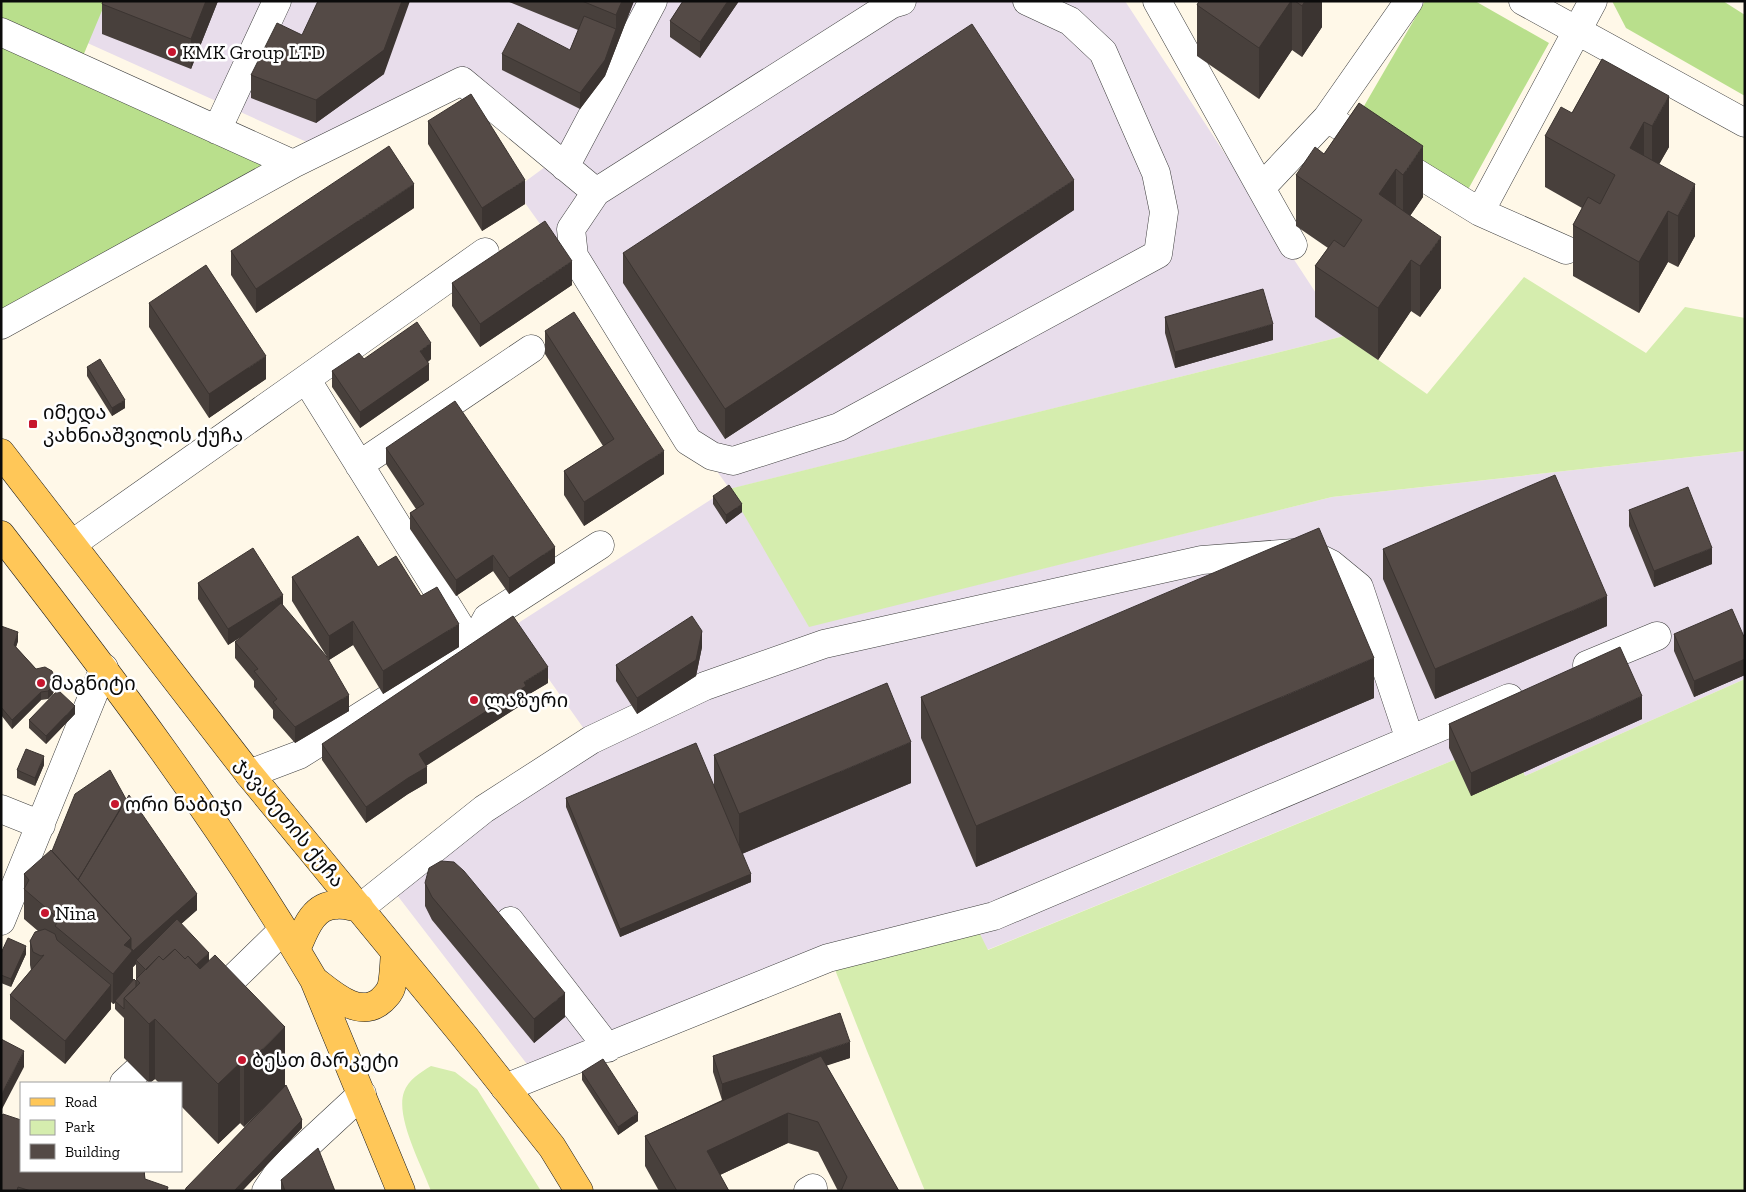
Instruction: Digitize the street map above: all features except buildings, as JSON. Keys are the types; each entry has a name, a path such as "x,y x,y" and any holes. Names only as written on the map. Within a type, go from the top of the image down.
{"main road":[{"name":"ჯავახეთის ქუჩა","path":"1,453 249,774 465,1037 552,1148 579,1191"},
{"path":"1,535 104,668 192,792 290,940 314,980 401,1191"},
{"path":"290,940 322,909 334,904 360,908"},
{"path":"314,980 340,999 355,1006 368,1008 378,1003 388,994 392,984 395,952"}],"street":[{"path":"217,130 277,1"},
{"path":"565,166 652,1"},
{"path":"902,1 892,4 596,192 572,229 574,256 688,442 712,456 733,461 839,427 1158,254 1164,212 1156,173 1103,52 1070,21 1027,1"},
{"path":"1157,1 1294,245"},
{"path":"1261,188 1327,118 1409,1"},
{"path":"1523,1 1745,123"},
{"path":"1480,212 1593,1"},
{"path":"1,32 293,164"},
{"path":"1,325 293,164 462,81 596,192"},
{"path":"1327,118 1480,212 1566,250"},
{"path":"72,544 485,252"},
{"path":"359,466 531,349"},
{"path":"306,379 472,646"},
{"path":"249,774 299,755 472,646 487,618 600,545"},
{"path":"360,908 484,809 591,740 705,686 824,644 1202,560 1307,552 1331,564 1359,587 1410,740"},
{"path":"1566,674 1657,636"},
{"path":"1,921 104,668"},
{"path":"505,1088 828,958 994,916 1529,690"},
{"path":"1,809 41,825"},
{"path":"510,921 608,1048"},
{"path":"190,1020 290,940"},
{"path":"266,1191 280,1170 362,1094"}],"shaded area":[{"path":"1,1 1125,1 1344,336 730,489 809,626 1332,497 1745,451 1745,679 1525,776 1508,738 987,950 968,910 540,1081 387,882 589,736 512,627 729,488 515,189 545,167 459,92 309,143 1,4"}],"green space":[{"path":"1,1 106,1 73,80 263,165 1,310"},
{"path":"1425,1 1475,1 1549,43 1465,195 1353,125"},
{"path":"1612,1 1723,1 1745,15 1745,96 1626,28"},
{"path":"1524,277 1646,353 1685,307 1745,318 1745,451 1332,497 809,627 729,489 1344,336 1427,394"},
{"path":"1745,679 1745,1191 925,1191 832,962 968,910 988,950 1508,738 1525,776"},
{"path":"431,1066 455,1072 477,1089 541,1191 431,1191 406,1128 402,1102 408,1084"}],"place":[{"name":"KMK Group LTD","path":"172,52"},
{"name":"იმედა კახნიაშვილის ქუჩა","path":"33,424"},
{"name":"მაგნიტი","path":"41,683"},
{"name":"ლაზური","path":"474,700"},
{"name":"ორი ნაბიჯი","path":"115,804"},
{"name":"Nina","path":"45,913"},
{"name":"ბესთ მარკეტი","path":"242,1060"}]}
